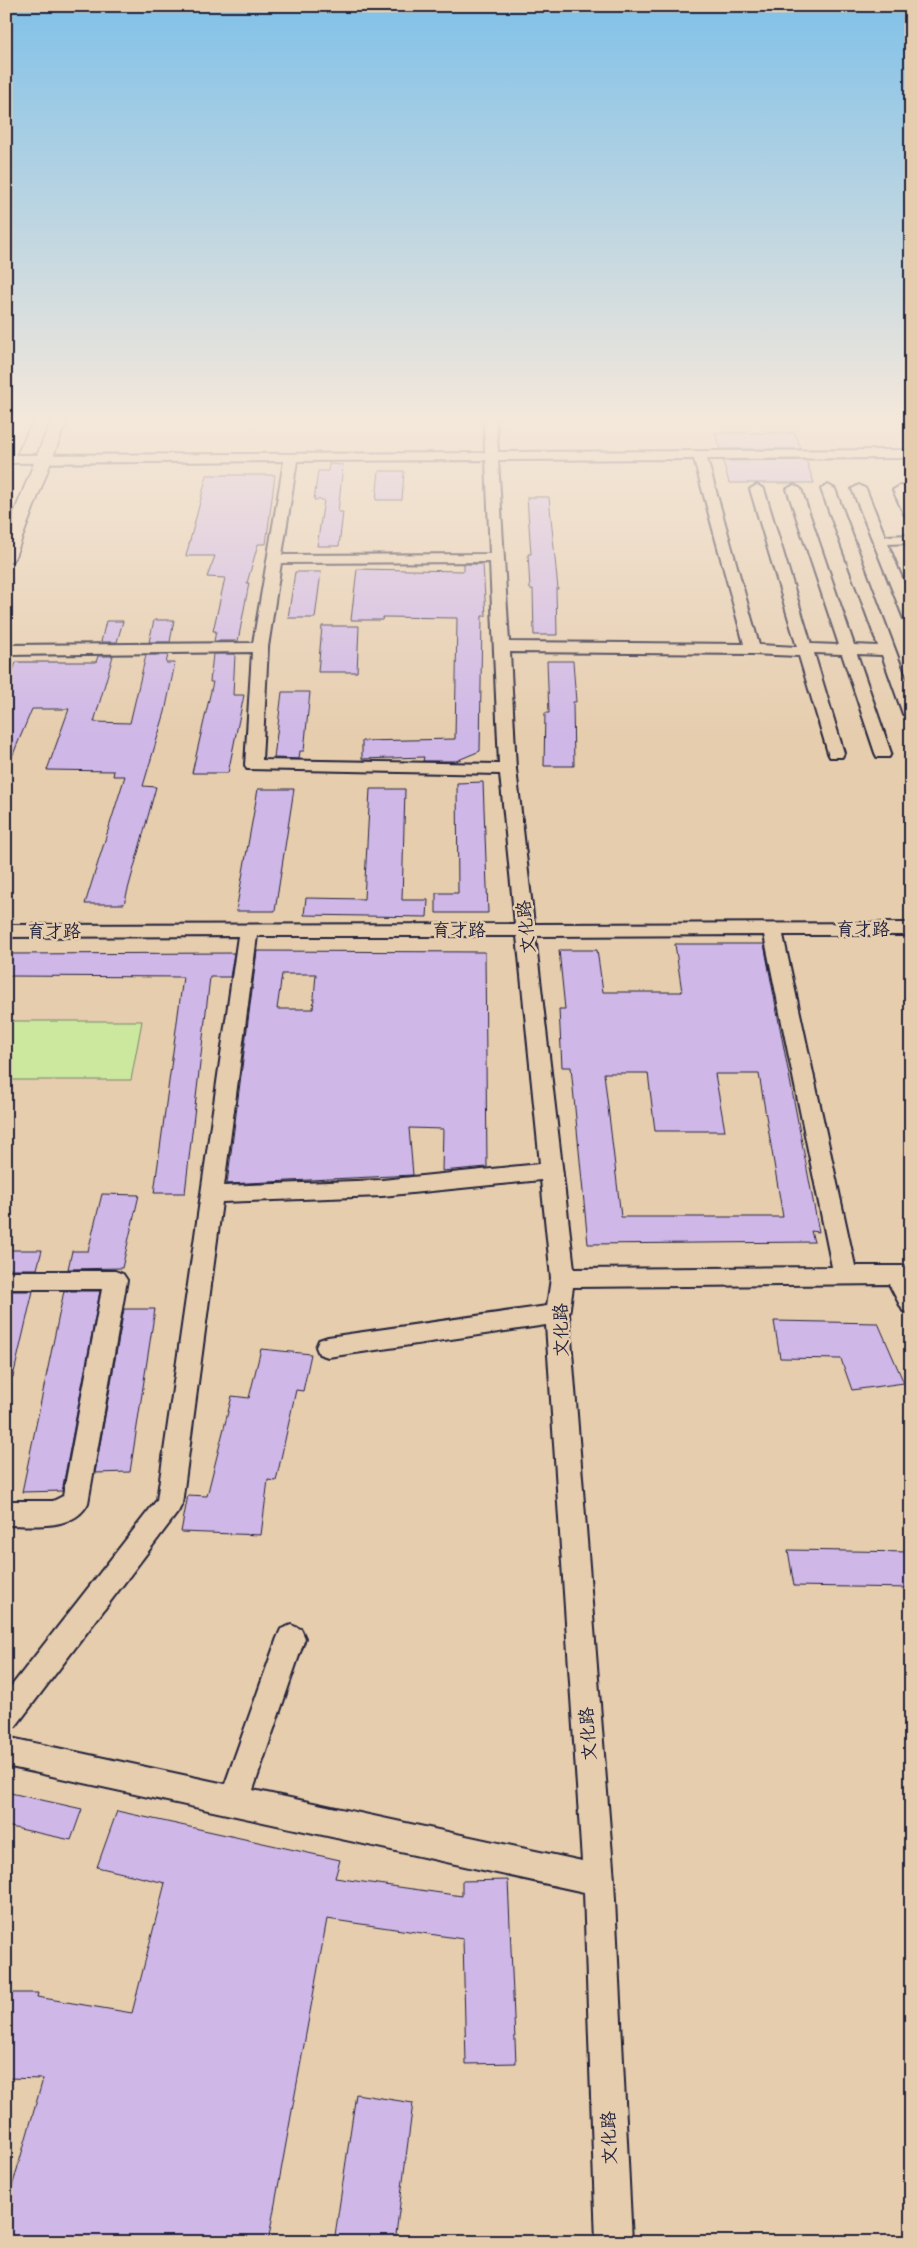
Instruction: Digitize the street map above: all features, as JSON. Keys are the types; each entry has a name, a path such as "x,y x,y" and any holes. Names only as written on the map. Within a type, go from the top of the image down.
{"highway":[{"path":"6,556 18,525"}],"street":[{"path":"280,525 260,647 254,765 508,769"},
{"name":"文化路","path":"495,525 503,647 508,769 563,1278 557,1314 599,1880 614,2242"},
{"path":"719,525 753,649"},
{"path":"768,525 836,753"},
{"path":"806,525 883,753"},
{"path":"841,525 911,714"},
{"path":"873,525 911,619"},
{"path":"808,531 843,531"},
{"path":"879,540 911,539"},
{"path":"853,557 886,557"},
{"path":"275,559 497,558"},
{"path":"6,650 260,647"},
{"path":"503,647 887,651"},
{"name":"育才路","path":"6,931 911,928"},
{"path":"772,929 845,1275"},
{"path":"6,1716 170,1504 248,931"},
{"path":"212,1194 296,1193 404,1188 552,1171"},
{"path":"563,1278 904,1275 911,1304"},
{"path":"6,1280 114,1280 75,1503 56,1514 6,1513"},
{"path":"328,1347 557,1314"},
{"path":"234,1801 291,1638"},
{"path":"6,1751 599,1880"}],"green space":[{"path":"6,1021 142,1021 131,1080 6,1080"}],"building":[{"path":"194,525 268,525 266,544 258,544 247,583 249,583 238,641 214,641 216,631 213,631 225,578 207,577 215,556 186,556"},
{"path":"320,525 341,525 339,546 317,546"},
{"path":"529,525 552,525 558,589 556,589 557,635 534,635 533,589 530,589 528,554 531,554"},
{"path":"464,564 483,564 486,616 482,616 480,751 456,761 423,761 424,757 362,759 362,741 455,739 457,618 383,617 382,620 351,620 357,569 464,571"},
{"path":"295,572 321,572 315,618 288,618"},
{"path":"154,620 174,620 170,642 149,642"},
{"path":"106,621 123,621 117,642 101,642"},
{"path":"322,626 359,626 357,672 318,672"},
{"path":"213,654 235,654 233,695 244,695 228,773 192,773 213,682 210,682"},
{"path":"146,655 168,655 166,663 175,663 165,712 143,786 156,787 124,904 85,904 125,776 113,776 114,771 47,770 69,709 32,709 6,771 6,691 16,662 96,662 98,656 113,656 94,722 130,723"},
{"path":"547,661 573,661 576,702 573,702 574,766 544,766 545,713 549,713"},
{"path":"282,692 310,692 304,751 300,751 299,759 274,758"},
{"path":"483,782 488,913 436,913 436,893 458,893 457,783"},
{"path":"258,789 294,789 275,911 236,911"},
{"path":"370,789 405,789 402,900 428,900 427,917 304,915 306,898 364,899"},
{"path":"675,944 764,944 819,1232 811,1231 814,1242 588,1244 571,1067 562,1067 559,1009 565,1009 559,950 597,950 603,992 682,992","holes":["604,1073 648,1073 655,1131 725,1131 715,1074 759,1074 783,1217 621,1217"]},
{"path":"257,951 485,952 487,1167 442,1171 443,1129 409,1128 413,1175 227,1184","holes":["282,974 316,974 313,1009 277,1009"]},
{"path":"234,953 230,977 210,977 185,1193 154,1193 183,977 6,976 6,954"},
{"path":"102,1194 139,1195 122,1268 68,1269 72,1251 88,1251"},
{"path":"6,1250 42,1250 37,1269 6,1269"},
{"path":"6,1291 33,1291 13,1377 6,1377"},
{"path":"64,1291 100,1291 62,1491 22,1492"},
{"path":"124,1309 155,1309 130,1472 95,1473"},
{"path":"774,1321 878,1323 904,1383 852,1390 841,1359 780,1358"},
{"path":"261,1349 311,1354 303,1391 296,1390 276,1481 268,1480 261,1535 181,1532 188,1495 207,1496 232,1396 249,1398"},
{"path":"788,1550 911,1552 911,1588 794,1586"},
{"path":"6,1792 82,1809 71,1840 6,1826"},
{"path":"117,1811 340,1860 335,1878 462,1896 462,1881 508,1880 516,2063 466,2064 463,1939 327,1919 268,2242 6,2242 6,2208 43,2079 6,2078 6,1993 38,1993 37,1997 132,2013 165,1883 97,1867"},
{"path":"356,2094 413,2103 395,2242 334,2242"}]}
